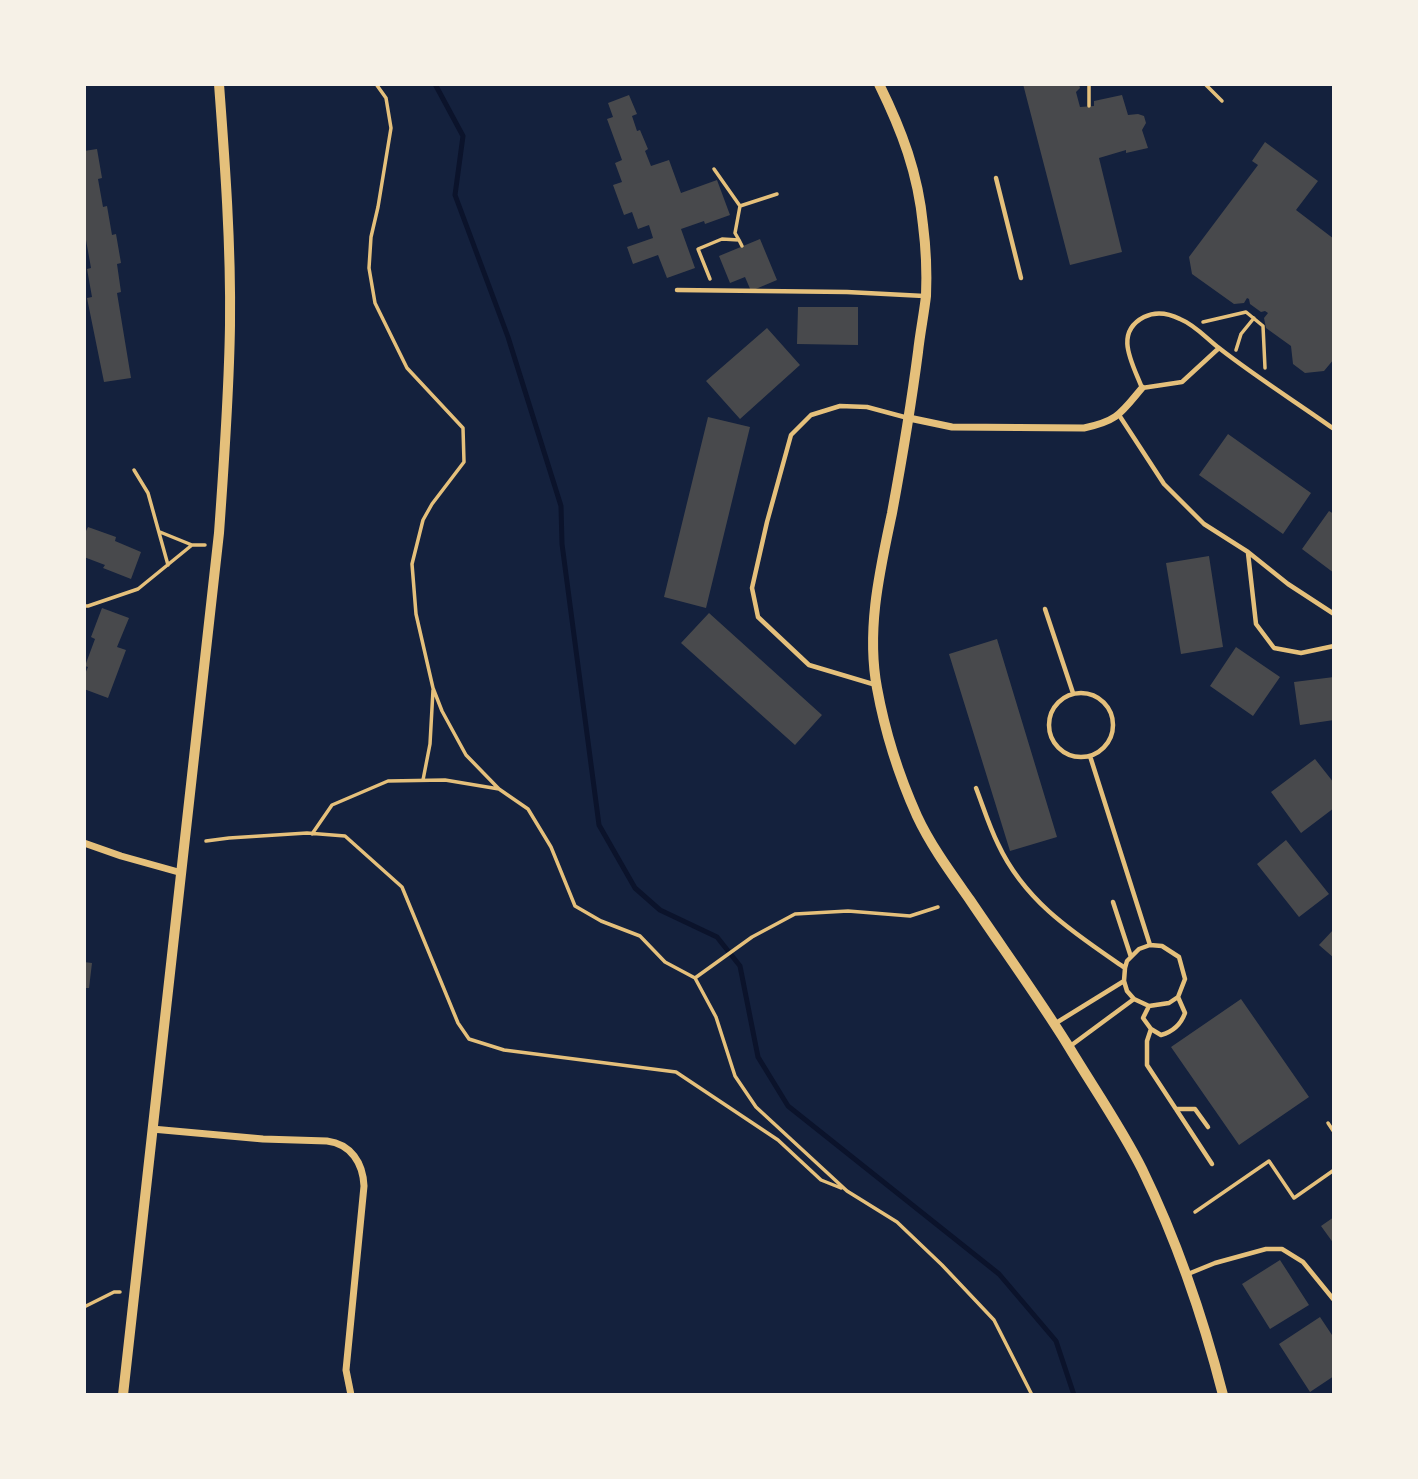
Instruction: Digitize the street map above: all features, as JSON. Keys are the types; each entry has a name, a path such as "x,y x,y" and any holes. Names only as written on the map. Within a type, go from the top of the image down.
{"main road":[{"path":"123,1395 219,533 227,427 230,258 219,84"}],"street":[{"path":"879,84 909,155 923,224 926,261 926,296 909,418 876,593 873,634 876,685 893,753 918,817 938,853 1069,1047 1141,1166 1187,1275 1207,1332 1223,1395"},
{"path":"909,418 952,427 1084,428 1104,424 1119,415 1142,388"},
{"path":"84,843 182,873"},
{"path":"152,1129 263,1139 327,1141 335,1142 354,1154 361,1168 364,1186 346,1370 351,1395"}],"lane":[{"path":"996,178 1021,278"},
{"path":"677,290 848,292 926,296"},
{"path":"1219,348 1182,382 1142,388 1127,344 1128,332 1136,321 1149,315 1162,313 1177,317 1334,429"},
{"path":"876,685 809,665 758,617 751,588 791,435 811,415 840,406 867,407 909,418"},
{"path":"1119,415 1164,484 1185,507 1204,524 1334,614"},
{"path":"1248,552 1256,624 1274,648 1301,653 1334,646"},
{"path":"1045,609 1073,693"},
{"path":"1073,693 1086,693 1100,699 1111,713 1113,729 1107,744 1090,756 1073,756 1059,749 1050,734 1049,717 1057,702 1073,693"},
{"path":"1090,756 1150,945"},
{"path":"976,788 998,845 1043,908 1125,968"},
{"path":"1113,902 1131,957"},
{"path":"1150,945 1162,946 1179,957 1185,979 1178,997 1169,1003 1149,1006 1134,999 1127,991 1124,981 1125,968 1139,949 1150,945"},
{"path":"1054,1024 1124,981"},
{"path":"1149,1006 1143,1018 1151,1029 1161,1035 1182,1022 1185,1013 1178,997"},
{"path":"1069,1047 1134,999"},
{"path":"1151,1029 1147,1041 1147,1065 1212,1164"},
{"path":"1176,1109 1195,1109 1208,1127"},
{"path":"1187,1275 1215,1263 1266,1249 1282,1249 1303,1262 1334,1300"}],"path":[{"path":"376,84 386,98 391,128 371,237 369,268 375,303 407,368 463,428 464,462 422,520 412,564 416,614 433,688 442,711 466,755 499,789 528,809 551,847 575,906 601,921 640,936 665,962 695,978 716,1017 736,1076 756,1107 846,1191"},
{"path":"1089,84 1089,106"},
{"path":"1205,84 1222,101"},
{"path":"714,169 740,206 735,233 742,246"},
{"path":"740,206 777,194"},
{"path":"715,291 698,249 722,239 739,240"},
{"path":"1191,325 1246,312 1263,326 1265,380"},
{"path":"1234,359 1241,334 1254,318"},
{"path":"134,470 145,486 168,565"},
{"path":"160,532 192,545 205,545"},
{"path":"84,606 138,589 192,545"},
{"path":"423,780 430,744 433,688"},
{"path":"312,834 332,806 388,781 445,780 499,789"},
{"path":"206,841 312,834 345,836 402,887 458,1023 470,1039 505,1049 676,1072 778,1140 821,1180 846,1191 897,1222 994,1320 1032,1395"},
{"path":"695,978 744,943 795,914 848,912 909,916 938,907"},
{"path":"1328,1123 1334,1132"},
{"path":"1195,1212 1269,1161 1294,1198 1334,1170"},
{"path":"84,1307 114,1292 123,1292"}],"building":[{"path":"1023,84 1079,84 1080,88 1076,92 1080,107 1094,106 1094,101 1122,95 1128,115 1144,116 1146,123 1142,130 1148,148 1126,153 1126,150 1099,158 1122,252 1070,265"},
{"path":"629,95 637,114 632,116 648,149 645,151 651,166 669,160 681,193 717,180 730,215 681,229 695,268 667,278 658,255 633,264 627,247 653,238 649,225 638,229 632,212 624,215 613,185 622,182 615,163 622,160 607,119 613,117 608,103"},
{"path":"1265,142 1318,181 1296,210 1334,239 1334,359 1324,371 1305,373 1293,364 1291,346 1266,328 1264,318 1268,313 1261,312 1250,304 1249,299 1244,303 1234,304 1192,274 1189,257 1258,165 1252,161"},
{"path":"97,149 103,207 107,206 112,235 116,234 121,263 117,264 121,292 117,293 131,378 104,382 87,298 92,297 87,269 91,268 84,240 84,151"},
{"path":"760,239 777,280 751,291 745,277 730,283 719,256"},
{"path":"798,307 858,307 858,345 797,344"},
{"path":"767,328 800,365 740,419 706,381"},
{"path":"708,417 750,427 706,608 664,597"},
{"path":"1228,434 1311,493 1283,534 1199,475"},
{"path":"1329,511 1334,514 1334,573 1302,549"},
{"path":"88,527 116,537 115,541 141,552 131,579 84,557 84,530"},
{"path":"1209,556 1223,647 1181,654 1166,563"},
{"path":"102,608 129,618 117,647 126,650 108,698 84,689 84,676 88,667 85,666 95,639 91,637"},
{"path":"709,613 822,715 795,745 681,643"},
{"path":"997,639 1057,837 1010,851 949,654"},
{"path":"1236,647 1280,677 1253,716 1210,686"},
{"path":"1334,677 1334,720 1300,725 1294,682"},
{"path":"1315,759 1334,783 1334,808 1301,833 1271,792"},
{"path":"1286,840 1329,894 1299,917 1257,864"},
{"path":"1334,929 1334,958 1319,945"},
{"path":"84,962 92,963 89,988 84,988"},
{"path":"1241,999 1309,1097 1239,1145 1171,1047"},
{"path":"1334,1217 1334,1244 1321,1226"},
{"path":"1280,1260 1309,1305 1270,1329 1242,1284"},
{"path":"1320,1317 1334,1338 1334,1376 1310,1392 1279,1344"}],"waterway":[{"path":"435,84 463,136 455,195 508,337 561,506 562,544 599,825 635,888 660,910 717,937 740,966 758,1057 788,1106 999,1274 1056,1341 1074,1395"}]}
